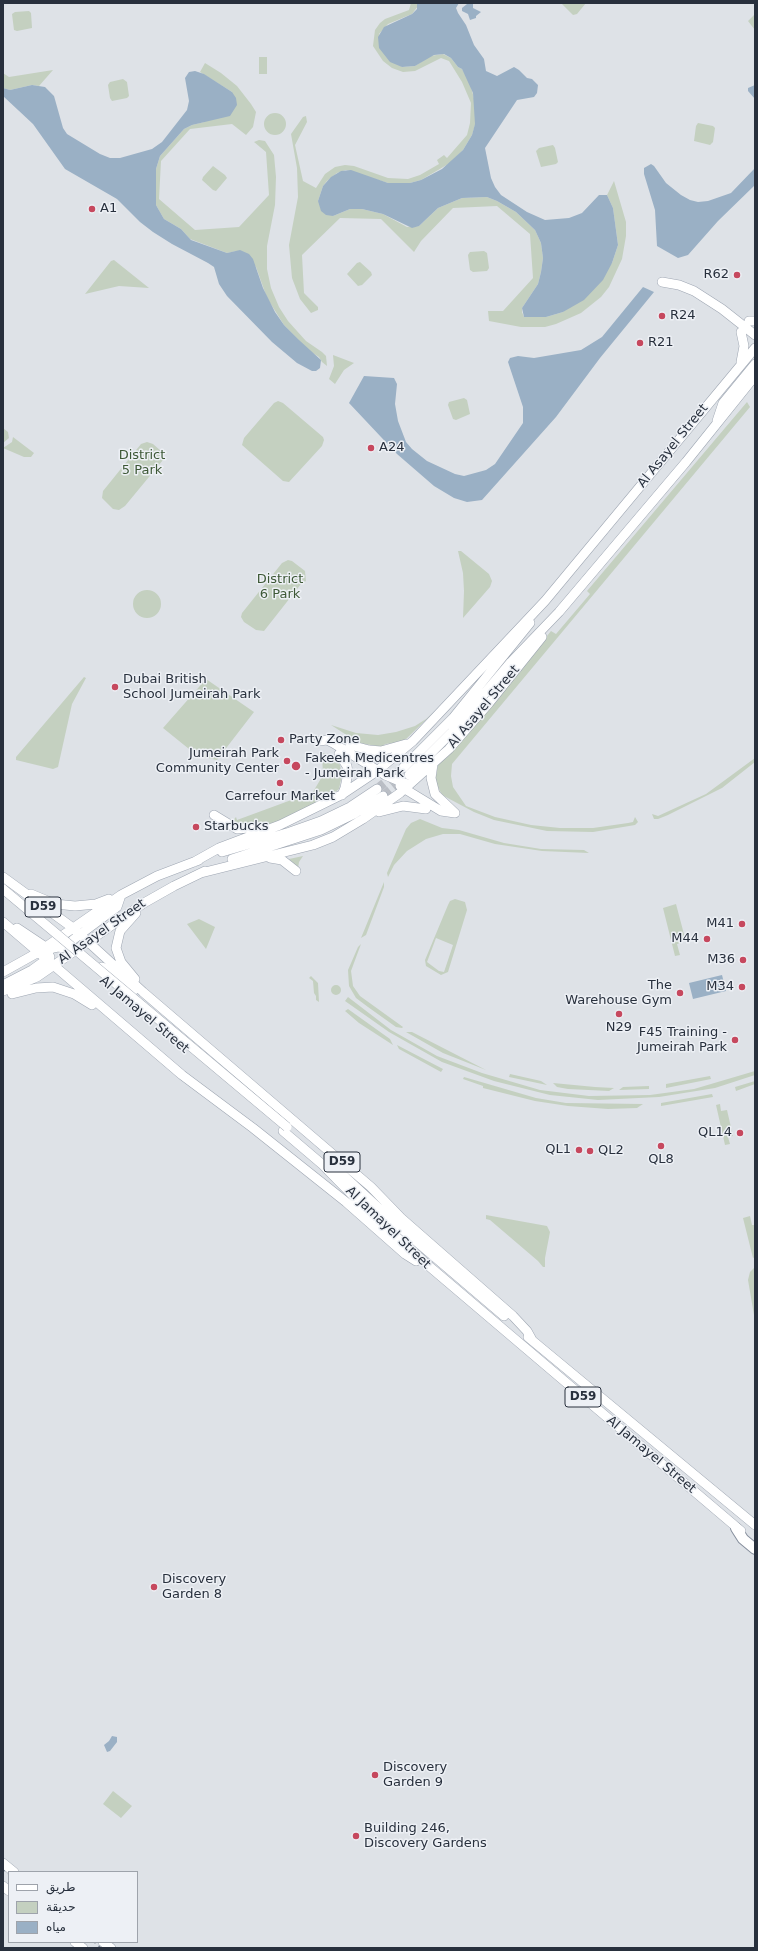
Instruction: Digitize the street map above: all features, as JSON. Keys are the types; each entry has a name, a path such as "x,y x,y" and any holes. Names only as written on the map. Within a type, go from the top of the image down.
{"highway":[{"path":"736,1528 743,1539 755,1549"}],"main road":[{"path":"662,282 679,285 699,294 722,309 755,335"},
{"path":"739,366 744,346 741,332"},
{"name":"Al Asayel Street","path":"755,348 696,416 650,476 546,601 469,700 406,772 452,732 511,662 558,612 755,376"},
{"path":"717,422 718,414 723,403 755,364"},
{"path":"743,390 749,390 755,385"},
{"name":"Al Asayel Street","path":"194,862 219,848 294,818 342,795 375,773 413,741 546,601"},
{"name":"Al Asayel Street","path":"201,873 312,845 332,837 363,819 407,787 461,736 542,637 558,612"},
{"path":"319,741 327,740 333,743 375,773 407,787 441,811 455,813 435,794 431,778 433,764"},
{"path":"350,746 382,751 396,748 413,741"},
{"path":"339,754 348,773 346,788 342,795"},
{"name":"Al Asayel Street","path":"3,972 58,950 87,942 144,903 174,886 240,856 321,830 354,814 380,793 316,823 194,862 157,876 121,895 76,931 60,937 58,950 50,963 23,984 3,991"},
{"path":"363,819 394,807 411,806 426,810"},
{"path":"214,815 237,829 255,828 294,818"},
{"path":"263,858 282,860 296,871"},
{"name":"D59","path":"3,877 76,931 143,992 371,1187 402,1218 513,1316 527,1331 532,1340"},
{"path":"14,886 46,900 65,906 86,906 121,895"},
{"name":"Al Jamayel Street","path":"3,889 532,1340 755,1526"},
{"name":"Al Jamayel Street","path":"3,897 285,1129 375,1218 430,1268 755,1543"},
{"path":"143,992 138,982 119,959 116,944 120,931 144,903"},
{"path":"53,914 58,925 60,937 58,950"},
{"path":"3,918 58,950 89,956 131,989 143,992"},
{"name":"D59","path":"3,922 58,950 50,963 182,1076 253,1128 346,1202 405,1254 430,1268"},
{"path":"3,985 50,963 58,950 76,931"},
{"path":"3,997 36,988 53,987 74,994 102,1012 111,1014"},
{"path":"3,1863 13,1871"}],"green space":[{"path":"411,3 417,3 418,6 412,14 388,24 379,34 402,67 415,66 430,56 443,54 451,58 458,67 462,69 470,83 475,102 475,125 472,135 463,150 450,163 421,180 410,183 388,183 346,170 337,173 327,181 323,186 318,201 333,216 350,209 362,209 383,214 407,227 419,226 438,208 462,198 487,197 497,201 516,212 535,230 541,243 543,258 538,284 522,308 522,312 524,317 546,317 563,312 612,263 618,245 613,208 607,195 614,181 626,222 626,236 622,259 609,287 601,297 581,313 545,327 521,327 489,321 488,311 503,311 533,278 530,234 497,206 453,208 421,241 414,252 381,219 340,218 302,255 304,293 318,307 318,310 311,313 300,299 292,278 289,245 298,197 297,168 291,134 303,117 306,116 307,122 295,145 303,181 316,188 325,174 335,167 345,165 354,166 388,178 408,179 420,175 439,164 437,160 444,155 447,158 467,135 470,123 471,103 462,82 449,61 441,58 415,71 403,72 392,68 383,61 373,46 375,30 380,23 385,19 409,10"},
{"path":"561,3 586,3 577,14 573,15"},
{"path":"29,11 31,13 32,28 17,31 14,30 12,14 15,12"},
{"path":"755,14 755,30 748,21"},
{"path":"259,57 267,57 267,74 259,74"},
{"path":"205,63 221,73 237,86 251,104 256,112 253,127 246,135 232,124 190,129 161,161 159,199 195,230 239,227 269,195 266,152 254,142 259,140 265,141 274,155 276,177 275,205 267,246 267,269 271,288 279,307 288,321 306,341 326,356 327,366 319,357 308,350 284,325 267,298 256,267 237,251 227,253 190,239 181,229 164,219 156,205 156,169 160,156 184,129 204,122 232,92 200,72"},
{"path":"53,70 39,86 32,85 10,90 3,88 3,73 9,77"},
{"path":"123,79 127,82 129,96 127,98 112,101 110,98 108,85 110,82"},
{"path":"275,113 279,114 285,120 285,128 279,134 275,135 271,134 265,128 264,124 265,120 271,114"},
{"path":"698,123 713,126 715,128 713,142 710,145 694,141 696,126"},
{"path":"553,145 558,162 556,164 541,167 536,151 539,148"},
{"path":"213,166 227,178 216,191 202,180"},
{"path":"484,251 487,253 489,268 487,271 473,272 470,270 468,255 470,252"},
{"path":"114,260 149,288 119,286 85,294 111,261"},
{"path":"360,262 371,272 372,275 362,285 358,286 347,274 357,263"},
{"path":"333,355 354,363 344,370 335,384 329,379 334,366"},
{"path":"464,398 467,400 470,414 456,420 453,419 448,405 449,402"},
{"path":"278,401 283,403 323,437 324,440 322,446 289,482 283,481 242,445 244,438 274,403"},
{"path":"747,402 750,407 452,764 451,776 453,787 466,806 495,817 531,825 560,828 593,828 628,823 633,822 635,817 638,822 635,825 593,832 547,831 494,820 474,812 442,795 435,781 438,765 474,727 551,631 556,634 590,594 587,591"},
{"path":"3,428 8,432 9,438 3,443"},
{"path":"13,437 34,453 31,457 24,457 3,448 12,442"},
{"name":"District 5 Park","path":"147,442 153,444 161,451 163,460 125,506 119,510 113,509 102,498 103,491 141,444"},
{"path":"458,551 461,551 489,574 492,581 490,587 463,618 463,573"},
{"name":"District 6 Park","path":"288,560 292,561 305,571 306,581 301,584 264,631 256,630 244,622 241,617 242,613 282,563"},
{"path":"147,590 157,594 161,604 157,614 147,618 137,614 133,604 137,594"},
{"path":"84,677 86,678 72,704 58,767 53,769 16,760 16,757"},
{"path":"206,679 254,712 217,760 198,756 199,751 189,749 163,728"},
{"path":"437,709 403,742 385,744 383,747 359,743 331,725 356,733 378,735 396,732 415,726"},
{"path":"322,753 329,754 336,759 340,765 342,775 339,789 329,797 287,818 273,823 245,828 230,824 236,817 237,820 313,792 323,775"},
{"path":"755,758 755,762 722,788 668,815 654,819 652,814 658,816 706,794"},
{"path":"420,819 442,828 459,830 504,843 541,849 584,850 589,853 542,851 495,844 460,834 443,834 426,839 407,851 394,865 388,877 387,873 406,829 411,823"},
{"path":"303,856 299,862 298,868 289,859"},
{"path":"384,882 384,887 366,935 361,938"},
{"path":"455,899 465,902 467,910 448,972 441,975 426,966 425,960 450,901","holes":["436,938 453,945 444,972 439,971 427,962"]},
{"path":"676,904 685,938 680,939 681,943 677,944 680,955 675,956 663,908"},
{"path":"199,919 215,927 206,949 187,924"},
{"path":"361,944 351,971 353,986 360,996 403,1027 402,1028 396,1027 356,998 349,986 348,970 358,947"},
{"path":"311,976 318,983 319,1002 316,1000 314,993 313,981 309,978"},
{"path":"336,985 341,990 336,995 331,990"},
{"path":"348,997 391,1030 437,1056 482,1073 540,1090 589,1096 650,1095 694,1089 755,1071 755,1075 715,1088 659,1097 598,1100 550,1095 494,1081 442,1062 389,1032 345,1001"},
{"path":"348,1009 390,1039 393,1045 359,1023 345,1011"},
{"path":"406,1032 412,1032 486,1070 443,1053"},
{"path":"397,1045 443,1069 441,1072 399,1049"},
{"path":"510,1074 541,1081 547,1085 509,1077"},
{"path":"710,1076 711,1079 666,1088 666,1084"},
{"path":"464,1077 536,1098 566,1103 643,1104 637,1108 608,1109 568,1106 535,1101 483,1088 483,1086 463,1079"},
{"path":"755,1081 755,1084 736,1091 735,1087"},
{"path":"553,1083 614,1088 609,1091 568,1089 557,1087"},
{"path":"649,1086 649,1089 619,1090 623,1087"},
{"path":"712,1094 713,1097 661,1106 661,1103"},
{"path":"720,1104 721,1111 727,1110 733,1136 728,1137 730,1144 725,1145 716,1105"},
{"path":"486,1215 547,1226 550,1232 545,1258 545,1267 543,1267 490,1220 486,1219"},
{"path":"750,1216 752,1225 755,1225 755,1257 753,1258 743,1218"},
{"path":"754,1268 755,1321 748,1280 750,1272"},
{"path":"113,1791 132,1806 121,1818 103,1804"}],"water":[{"path":"417,3 459,3 456,8 466,25 474,45 484,59 486,71 497,76 514,67 538,85 537,93 534,97 517,100 485,148 491,178 501,195 527,212 545,220 569,218 582,213 599,195 607,195 613,208 618,245 612,263 603,280 584,300 563,312 546,317 524,317 522,308 538,284 541,272 543,258 541,243 535,230 516,212 497,201 487,197 462,198 438,208 419,226 412,228 383,214 362,209 350,209 333,216 326,215 321,211 318,201 323,186 331,177 341,171 351,170 388,183 410,183 421,180 442,169 463,150 472,135 475,124 473,93 462,69 458,67 451,58 444,54 434,55 415,66 402,67 390,62 379,48 378,37 384,27 412,14 417,9"},
{"path":"473,3 473,8 481,12 476,16 476,18 470,20 468,14 462,11 462,8 467,4"},
{"path":"195,71 204,74 232,92 236,98 237,105 230,116 192,125 184,129 160,156 156,169 156,205 164,219 181,229 191,240 227,253 240,250 249,254 253,259 263,288 275,312 284,325 321,360 320,368 316,371 312,371 297,363 272,342 227,296 219,284 214,267 153,232 140,222 117,199 65,169 33,124 3,96 3,88 10,90 32,85 45,87 54,96 63,128 67,134 100,154 110,158 120,158 152,149 162,142 187,110 189,101 185,78 189,72"},
{"path":"755,85 755,99 748,91 748,88"},
{"path":"651,164 666,183 681,195 698,202 708,201 731,193 755,168 755,185 718,221 688,255 678,258 657,246 655,210 644,174 644,168"},
{"path":"643,287 654,292 600,358 556,417 482,500 467,502 454,498 434,486 397,454 349,403 364,376 394,378 397,384 395,404 398,421 406,442 412,449 427,461 455,474 464,476 486,470 495,464 523,423 523,407 508,362 510,358 518,356 534,358 581,350 602,337"},
{"path":"722,975 726,991 693,999 689,983"},
{"path":"112,1736 117,1737 117,1742 110,1751 107,1752 104,1745"}],"tunnel":[{"path":"377,789 403,768"},
{"path":"383,796 405,778"}],"railway":[{"path":"3,1870 8,1873"},
{"path":"95,1943 101,1948"}],"place":[{"name":"A1","path":"92,209"},
{"name":"R62","path":"737,275"},
{"name":"R24","path":"662,316"},
{"name":"R21","path":"640,343"},
{"name":"A24","path":"371,448"},
{"name":"Dubai British School Jumeirah Park","path":"115,687"},
{"name":"Party Zone","path":"281,740"},
{"name":"Jumeirah Park Community Center","path":"287,761"},
{"name":"Fakeeh Medicentres - Jumeirah Park","path":"296,766"},
{"name":"Carrefour Market","path":"280,783"},
{"name":"Starbucks","path":"196,827"},
{"name":"M41","path":"742,924"},
{"name":"M44","path":"707,939"},
{"name":"M36","path":"743,960"},
{"name":"M34","path":"742,987"},
{"name":"The Warehouse Gym","path":"680,993"},
{"name":"N29","path":"619,1014"},
{"name":"F45 Training - Jumeirah Park","path":"735,1040"},
{"name":"QL14","path":"740,1133"},
{"name":"QL8","path":"661,1146"},
{"name":"QL1","path":"579,1150"},
{"name":"QL2","path":"590,1151"},
{"name":"Discovery Garden 8","path":"154,1587"},
{"name":"Discovery Garden 9","path":"375,1775"},
{"name":"Building 246, Discovery Gardens","path":"356,1836"}]}
